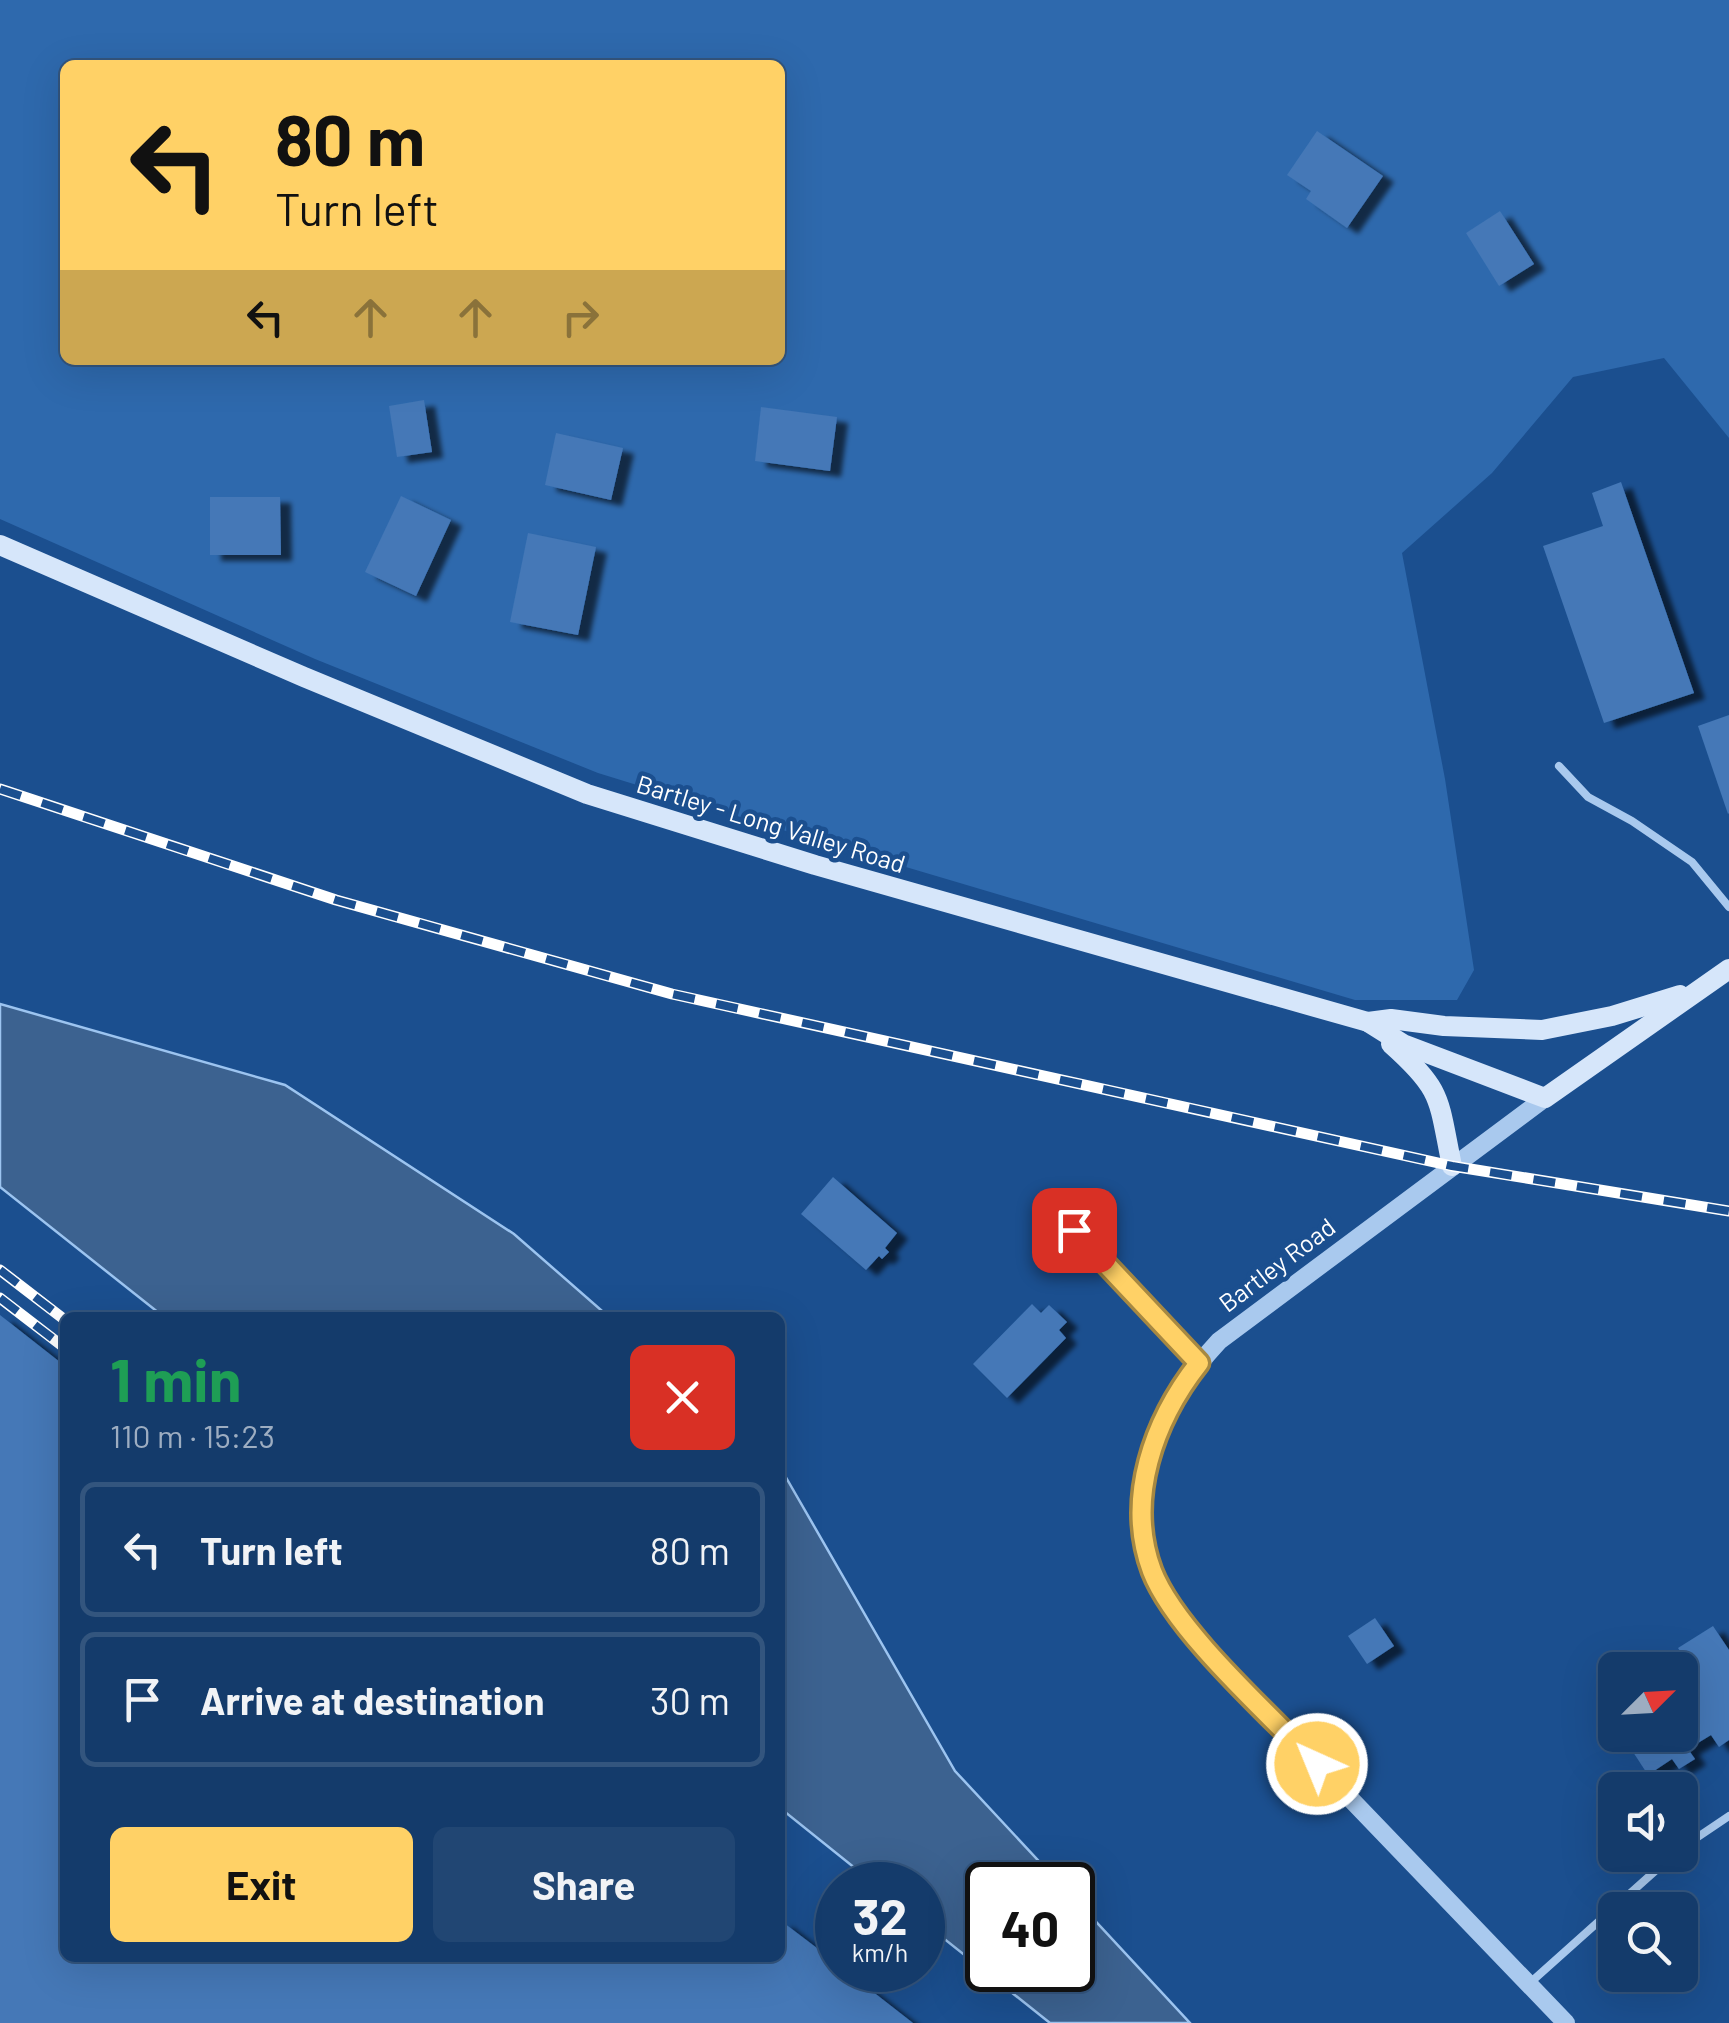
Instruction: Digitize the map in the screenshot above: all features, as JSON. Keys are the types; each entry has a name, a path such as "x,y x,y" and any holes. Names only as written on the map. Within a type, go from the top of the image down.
{"main road":[{"name":"Bartley - Long Valley Road","path":"0,545 304,677 588,794 834,871 1368,1022 1403,1044 1546,1098"},
{"name":"Bartley Road","path":"1546,1098 1729,969"},
{"path":"1368,1022 1391,1019 1444,1026 1542,1030 1612,1016 1698,990"},
{"path":"1368,1022 1435,1088 1452,1166"}],"street":[{"name":"Bartley Road","path":"1546,1098 1245,1320 1199,1363 1167,1410 1146,1472 1142,1512 1152,1572 1181,1618 1566,2023"}],"lane":[{"path":"1560,766 1588,797 1692,862 1729,907"},
{"path":"1074,1230 1199,1363"},
{"path":"1698,1837 1729,1816"},
{"path":"1528,1985 1654,1872"}],"shaded area":[{"path":"0,0 1729,0 1729,438 1664,358 1573,377 1492,473 1402,553 1445,779 1474,970 1457,1000 1355,1000 825,843 598,773 315,659 0,519"},
{"path":"0,1004 285,1085 514,1234 603,1312 158,1312 0,1187"},
{"path":"785,1476 955,1771 1040,1862 965,1862 965,1955 945,1939 945,1862 847,1862 785,1812"},
{"path":"1095,1921 1190,2023 1050,2023 1011,1992 1095,1992"}],"building":[{"path":"1317,131 1383,176 1347,228 1306,199 1311,191 1287,175"},
{"path":"1500,211 1534,264 1499,286 1466,233"},
{"path":"424,400 432,452 397,457 389,406"},
{"path":"761,407 837,417 830,471 755,461"},
{"path":"556,433 623,448 611,500 545,485"},
{"path":"1621,482 1694,693 1604,723 1543,546 1603,526 1592,493"},
{"path":"401,496 451,520 416,596 365,572"},
{"path":"210,497 280,497 281,555 210,555"},
{"path":"528,533 596,547 578,635 510,622"},
{"path":"1729,715 1729,813 1728,814 1698,726"},
{"path":"833,1177 897,1233 885,1248 889,1252 882,1259 879,1256 866,1270 801,1214"},
{"path":"1032,1304 1041,1313 1049,1305 1067,1322 1059,1330 1066,1338 1007,1398 973,1364"},
{"path":"0,1315 60,1362 60,1962 785,1962 785,1924 815,1947 815,1992 873,1992 913,2023 0,2023"},
{"path":"1375,1618 1394,1646 1367,1664 1348,1636"},
{"path":"1713,1626 1729,1650 1729,1740 1719,1747 1711,1735 1698,1743 1698,1652 1681,1652 1678,1648"},
{"path":"1633,1752 1690,1752 1695,1759 1679,1769 1672,1759 1646,1772"}],"railway":[{"path":"0,789 336,900 672,994 1452,1166 1729,1211"},
{"path":"0,1270 60,1316"},
{"path":"0,1298 60,1344"}],"route":[{"path":"1074,1230 1199,1363 1167,1410 1146,1472 1142,1512 1152,1572 1181,1618 1317,1764"}]}
